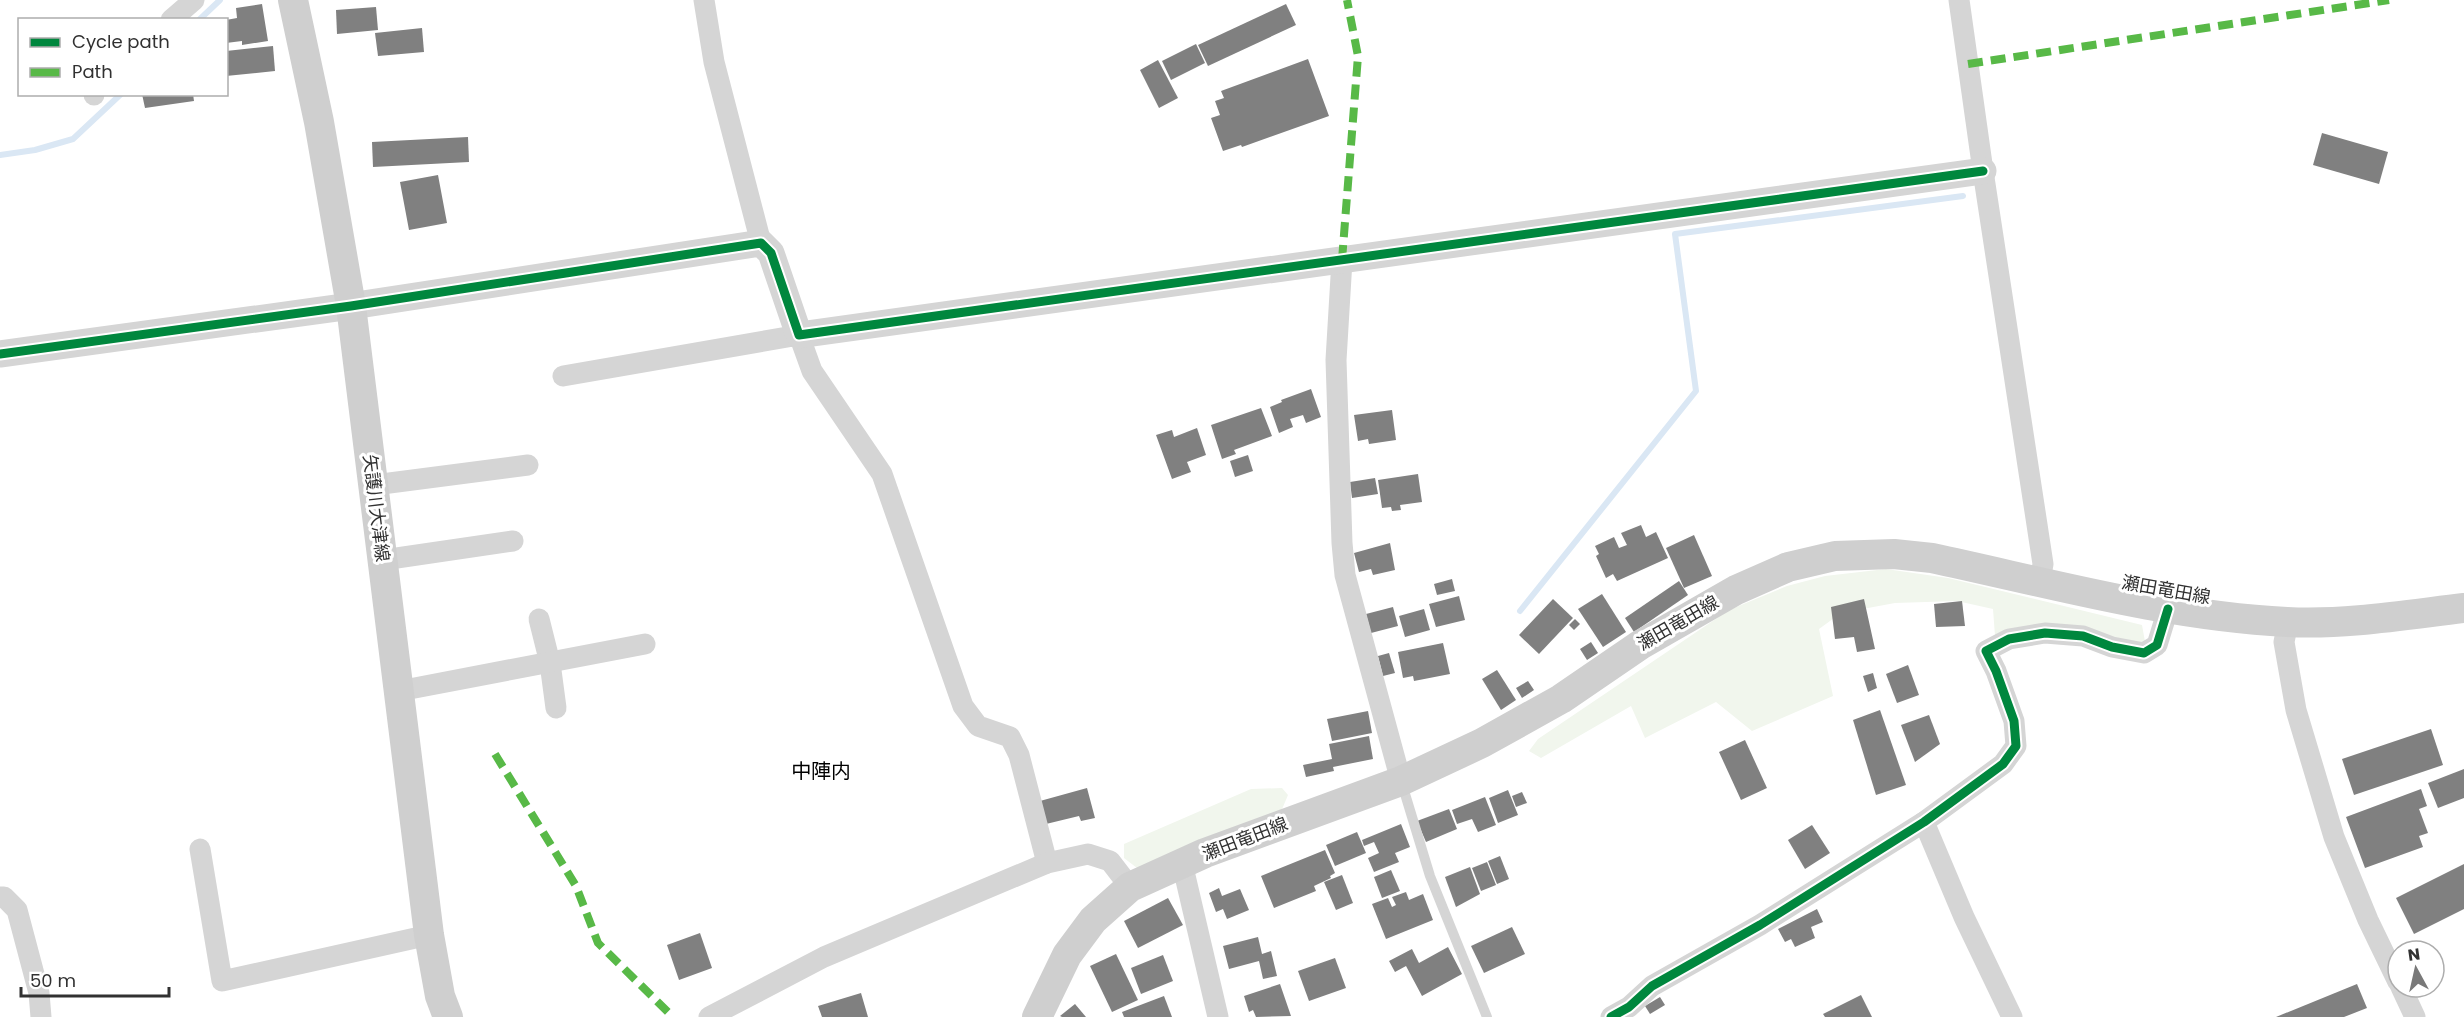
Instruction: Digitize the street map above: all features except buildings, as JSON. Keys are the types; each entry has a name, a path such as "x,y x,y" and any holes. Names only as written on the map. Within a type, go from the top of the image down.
{"main road":[{"name":"矢護川大津線","path":"293,0 319,122 351,306 429,936 440,996 448,1017"},
{"name":"瀬田竜田線","path":"1037,1017 1067,955 1093,920 1130,887 1182,863 1401,781 1482,743 1561,699 1649,639 1736,590 1788,567 1835,556 1894,554 1932,558 2168,609 2288,622 2366,620 2464,608"}],"street":[{"path":"173,18 194,0"},
{"path":"704,0 714,62 761,243 771,253 812,371 882,474 963,706 978,726 1010,737 1019,755 1047,863"},
{"path":"1959,0 2043,564 2040,581"},
{"path":"564,376 800,335 1983,171"},
{"path":"0,354 351,306 761,243"},
{"path":"1342,260 1336,360 1345,575 1401,781"},
{"path":"374,485 528,465"},
{"path":"383,560 513,541"},
{"path":"1611,1017 1629,1007 1652,986 1760,925 1923,822 2003,764 2016,746 2014,721 1996,671 1986,651 2009,639 2045,633 2083,636 2112,647 2144,653 2157,645 2168,609"},
{"path":"539,619 550,663 556,708"},
{"path":"2288,622 2284,642 2296,710 2334,837 2386,957"},
{"path":"399,691 645,644"},
{"path":"1923,822 1964,917 2012,1017"},
{"path":"200,849 222,981 429,936"},
{"path":"710,1017 824,957 1047,863 1088,855 1110,861 1130,887"},
{"path":"1182,863 1218,1017"},
{"path":"0,897 4,897 17,910 39,993 41,1017"},
{"path":"2406,999 2415,1017"}],"lane":[{"path":"1401,781 1430,876 1487,1017"}],"shaded area":[{"path":"1886,569 1948,578 2142,625 2146,647 2093,639 1995,636 1993,609 1957,601 1895,603 1841,613 1819,629 1833,696 1752,731 1716,702 1645,738 1631,706 1541,758 1529,751 1538,739 1729,610 1787,586 1825,576"},
{"path":"1282,788 1288,795 1280,814 1137,868 1124,858 1124,844 1251,789"}],"waterway":[{"path":"201,18 220,0"},
{"path":"0,155 35,150 73,139 119,96"},
{"path":"1520,611 1696,391 1675,234 1963,196"}],"marked path":[{"path":"1342,260 1358,56 1347,0"},
{"path":"1968,64 2389,0"},
{"path":"495,754 576,886 598,943 673,1017"}],"cycle path":[{"path":"0,354 351,306 761,243 771,253 799,335 1983,171"},
{"path":"1611,1017 1629,1007 1652,986 1760,925 1924,822 2003,764 2016,746 2014,721 1996,671 1986,651 2009,639 2045,633 2083,636 2112,647 2144,653 2157,645 2168,609"}],"district":[{"name":"中陣内","path":"821,771"}]}
